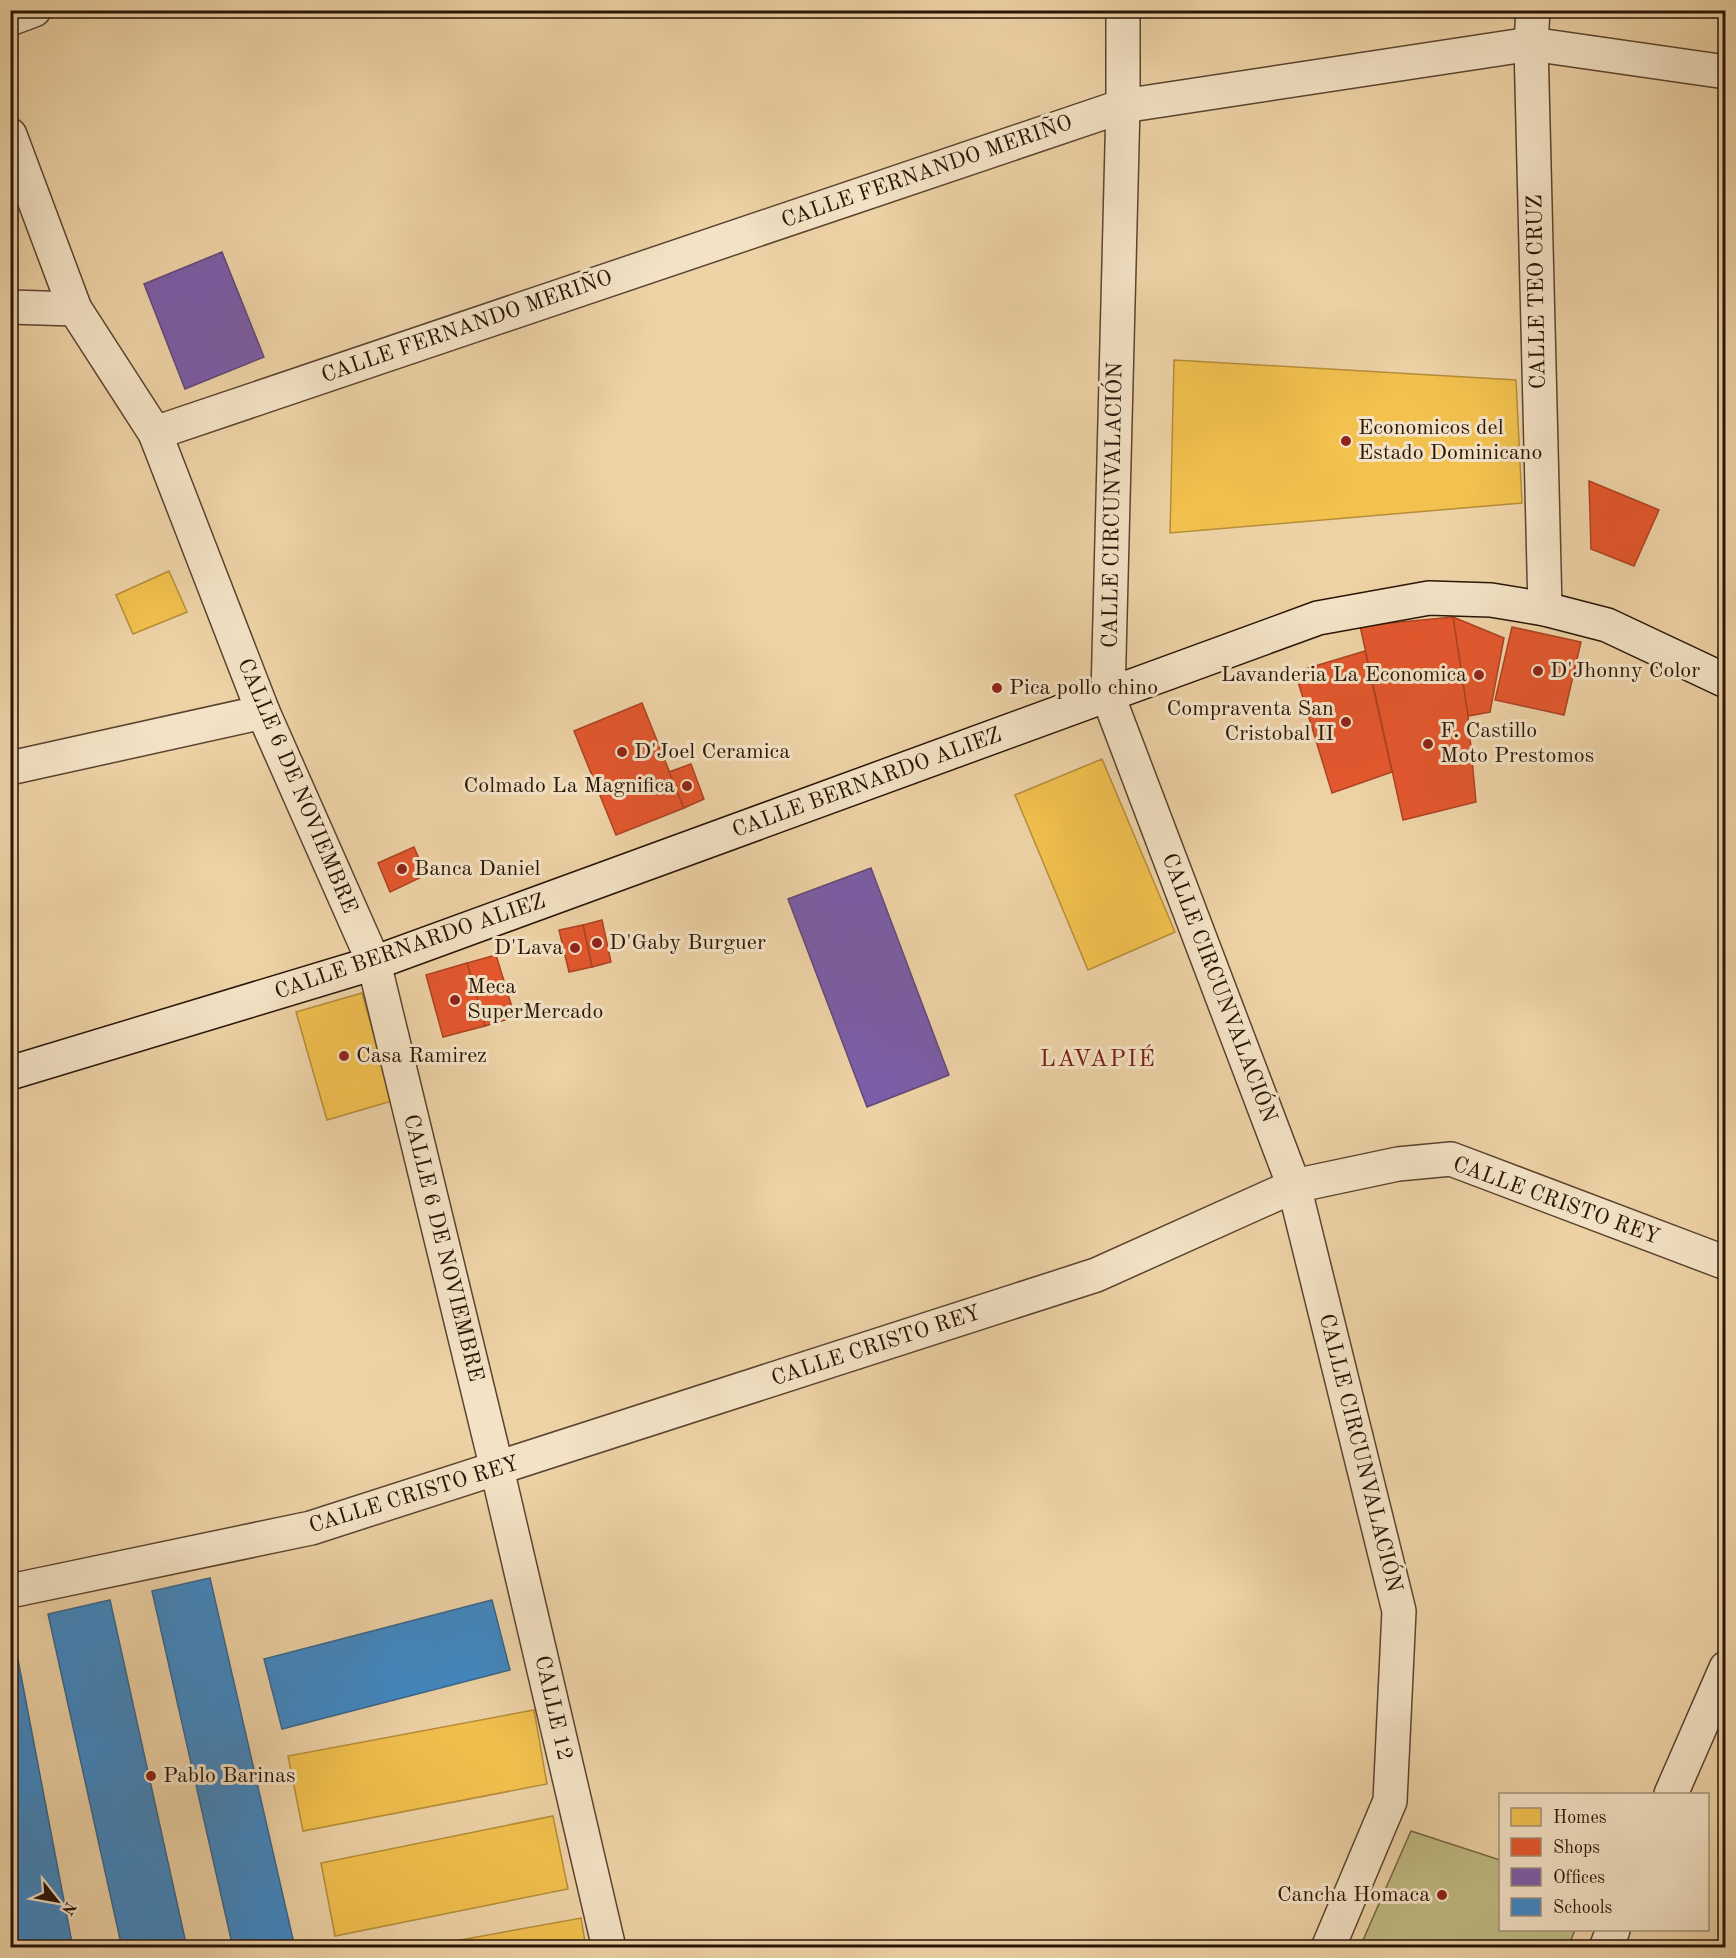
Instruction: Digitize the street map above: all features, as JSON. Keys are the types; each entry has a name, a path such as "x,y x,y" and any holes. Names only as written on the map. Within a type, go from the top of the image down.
{"street":[{"path":"10,19 34,10"},
{"name":"CALLE CIRCUNVALACIÓN","path":"1124,10 1108,696 1294,1186 1399,1611 1390,1801 1328,1947"},
{"name":"CALLE TEO CRUZ","path":"1533,10 1545,609"},
{"name":"CALLE FERNANDO MERIÑO","path":"155,433 1123,106 1532,44 1725,72"},
{"name":"CALLE 6 DE NOVIEMBRE","path":"10,135 75,309 155,433 263,712 374,963 497,1469"},
{"path":"10,307 75,309"},
{"name":"CALLE BERNARDO ALIEZ","path":"10,1073 374,963 1318,618 1429,598 1491,600 1545,609 1607,625 1725,681"},
{"path":"10,768 263,712"},
{"name":"CALLE CRISTO REY","path":"10,1591 311,1528 1096,1275 1294,1186 1398,1164 1451,1159 1725,1263"},
{"name":"CALLE 12","path":"497,1469 609,1947"},
{"path":"1671,1793 1725,1668"},
{"path":"1606,1947 1612,1931"}],"shaded area":[{"name":"Cancha Homaca","path":"1411,1831 1499,1860 1499,1931 1575,1931 1568,1947 1360,1947"}],"building: Homes":[{"name":"Economicos del Estado Dominicano","path":"1174,360 1516,380 1522,503 1170,533"},
{"path":"169,571 187,612 133,634 116,595"},
{"path":"1102,759 1175,932 1088,970 1015,795"},
{"name":"Casa Ramirez","path":"362,993 392,1101 327,1120 296,1012"},
{"path":"534,1710 547,1784 303,1831 288,1756"},
{"path":"553,1816 568,1889 335,1936 321,1863"},
{"path":"581,1918 586,1948 422,1948 422,1947"}],"building: Shops":[{"path":"1589,481 1659,510 1634,566 1591,549"},
{"name":"Lavanderia La Economica","path":"1453,617 1504,638 1490,712 1468,716"},
{"name":"F. Castillo Moto Prestomos","path":"1453,617 1468,716 1476,802 1403,820 1360,626"},
{"name":"D'Jhonny Color","path":"1512,627 1581,642 1564,715 1495,700"},
{"name":"Compraventa San Cristobal II","path":"1365,651 1392,772 1332,793 1295,672"},
{"name":"D'Joel Ceramica","path":"642,703 684,808 616,835 574,731"},
{"name":"Colmado La Magnifica","path":"691,764 704,799 684,808 669,772"},
{"name":"Banca Daniel","path":"414,847 426,875 390,892 378,863"},
{"name":"D'Gaby Burguer","path":"602,920 611,962 592,967 583,925"},
{"name":"D'Lava","path":"583,925 592,967 569,972 559,930"},
{"path":"496,955 515,1017 485,1026 467,963"},
{"name":"Meca SuperMercado","path":"467,963 485,1026 443,1037 426,975"}],"building: Offices":[{"path":"222,252 264,357 185,389 144,284"},
{"path":"871,868 949,1075 867,1107 788,899"}],"building: Schools":[{"path":"210,1578 295,1948 233,1948 152,1591"},
{"path":"110,1600 187,1948 122,1948 48,1614"},
{"path":"492,1600 510,1670 282,1729 264,1659"},
{"path":"11,1623 73,1948 10,1948"}],"place":[{"name":"Economicos del Estado Dominicano","path":"1346,441"},
{"name":"D'Jhonny Color","path":"1538,671"},
{"name":"Lavanderia La Economica","path":"1479,675"},
{"name":"Pica pollo chino","path":"997,688"},
{"name":"Compraventa San Cristobal II","path":"1346,722"},
{"name":"F. Castillo Moto Prestomos","path":"1428,744"},
{"name":"D'Joel Ceramica","path":"622,752"},
{"name":"Colmado La Magnifica","path":"687,786"},
{"name":"Banca Daniel","path":"402,869"},
{"name":"D'Gaby Burguer","path":"597,943"},
{"name":"D'Lava","path":"575,948"},
{"name":"Meca SuperMercado","path":"455,1000"},
{"name":"Casa Ramirez","path":"344,1056"},
{"name":"Pablo Barinas","path":"151,1776"},
{"name":"Cancha Homaca","path":"1442,1895"}],"district":[{"name":"LAVAPIÉ","path":"1098,1060"}]}
